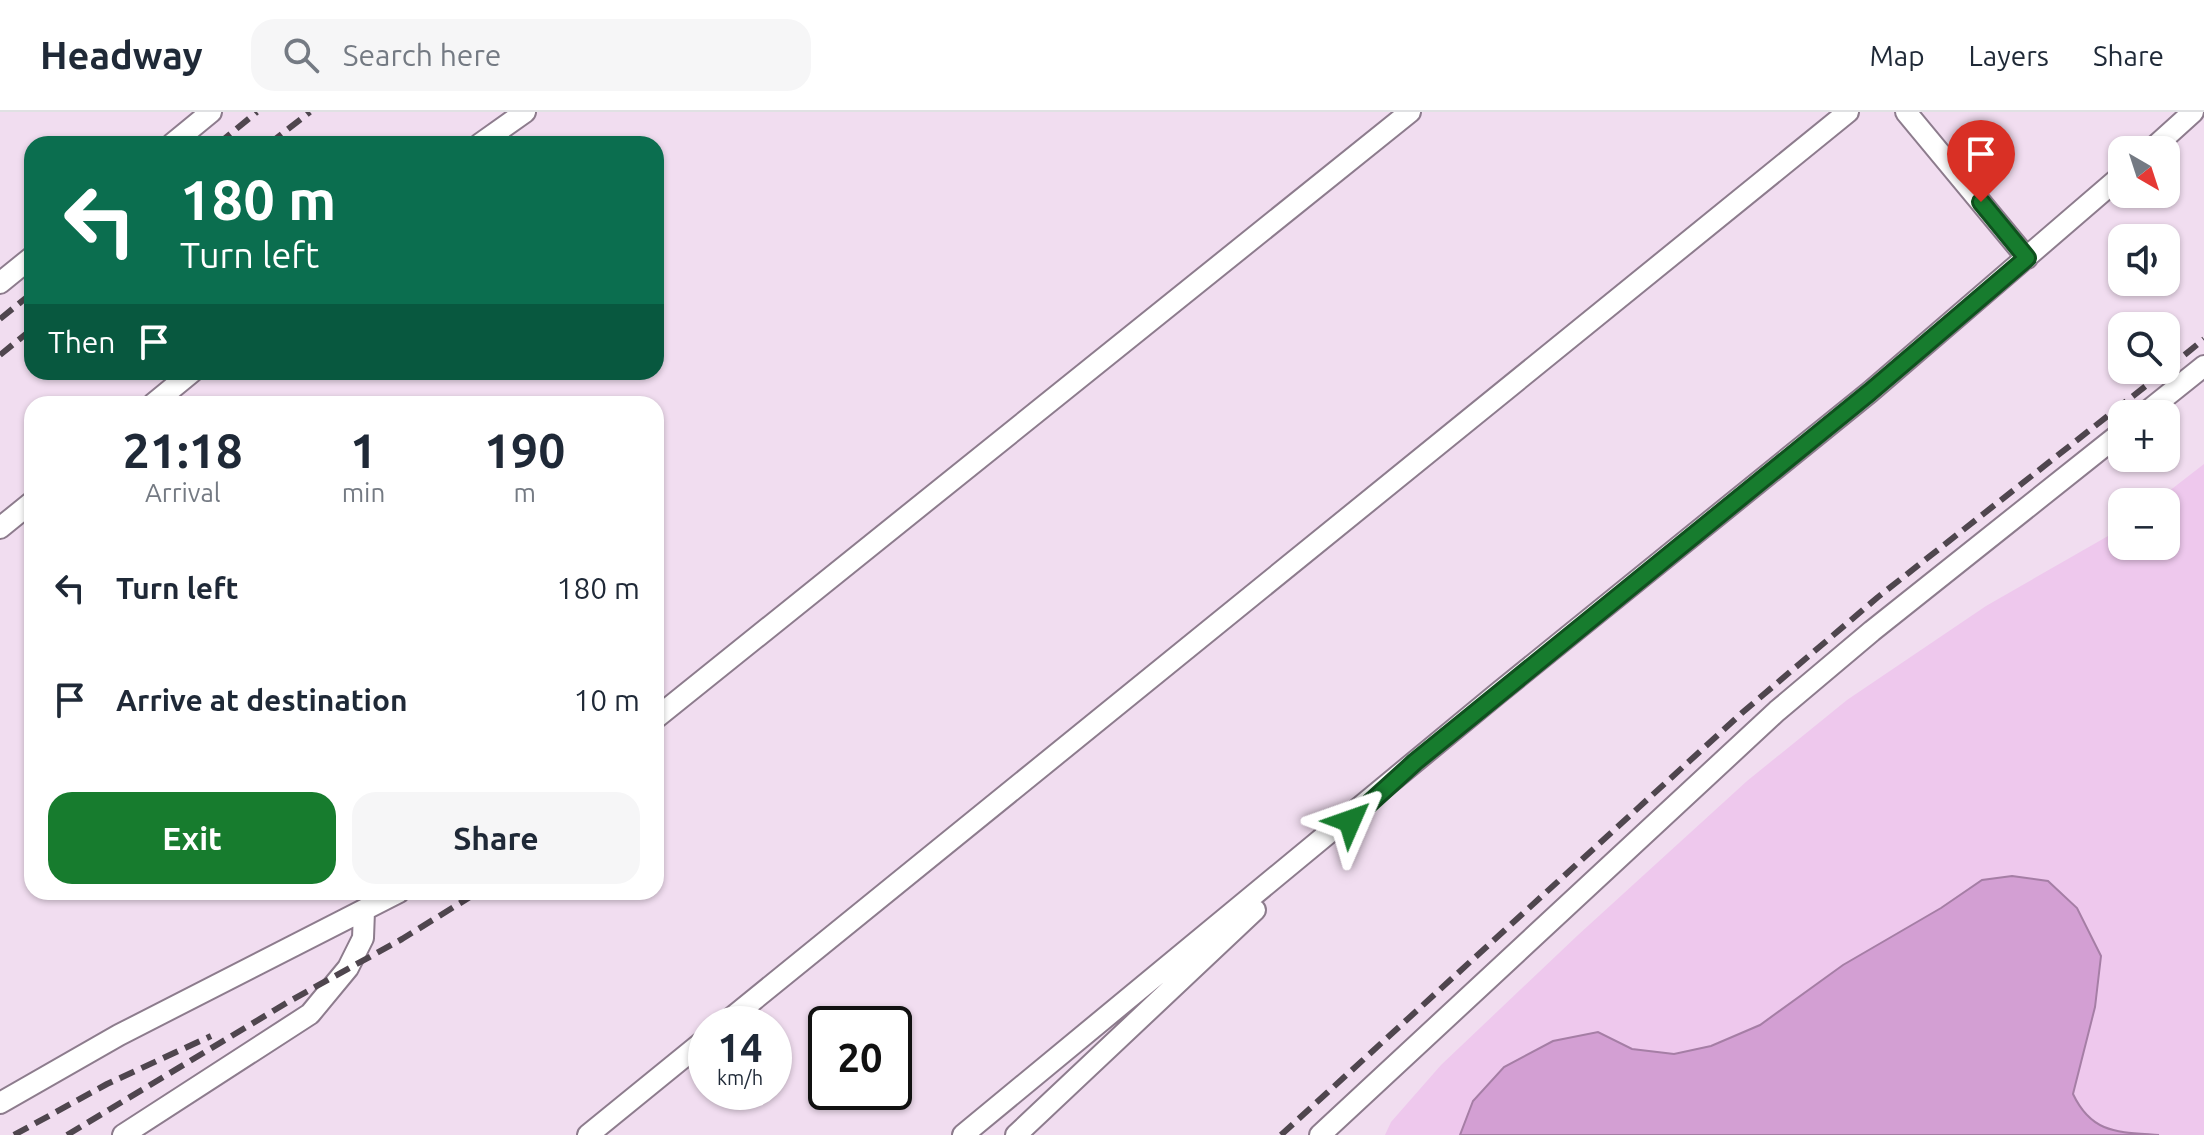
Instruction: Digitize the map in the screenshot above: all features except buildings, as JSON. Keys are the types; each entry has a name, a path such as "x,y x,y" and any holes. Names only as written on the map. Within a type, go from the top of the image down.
{"lane":[{"path":"182,136 211,112"},
{"path":"491,136 525,112"},
{"path":"664,712 1410,112"},
{"path":"746,1006 1848,112"},
{"path":"1906,112 2027,258"},
{"path":"2166,136 2193,112"},
{"path":"963,1135 1870,392 2108,187"},
{"path":"0,283 24,264"},
{"path":"2162,400 2204,366"},
{"path":"163,396 182,380"},
{"path":"1320,1135 1777,711 1872,631 2108,443"},
{"path":"0,528 24,508"},
{"path":"1016,1135 1395,779"},
{"path":"0,1103 119,1035 384,900"},
{"path":"123,1135 310,1014 348,968 363,938 364,911"},
{"path":"588,1135 688,1054"}],"shaded area":[{"path":"2204,464 2204,1135 1385,1135 1391,1122 1441,1065 1578,935 1747,781 1847,700 1986,606 2108,536 2108,560 2180,560 2180,488 2173,488"},
{"path":"2012,876 2048,881 2077,908 2101,956 2095,1007 2073,1094 2080,1107 2098,1124 2108,1128 2159,1135 1460,1135 1473,1101 1504,1067 1553,1041 1598,1032 1632,1049 1674,1054 1711,1046 1760,1025 1843,965 1941,908 1982,880"}],"railway":[{"path":"228,136 257,112"},
{"path":"279,136 310,112"},
{"path":"0,319 24,300"},
{"path":"0,355 24,336"},
{"path":"2180,359 2204,339"},
{"path":"1281,1135 1743,712 1878,597 2148,384"},
{"path":"67,1135 465,900"},
{"path":"14,1135 107,1084 211,1036"}],"route":[{"path":"1350,821 1415,762 1870,392 2027,258 1981,202"}]}
